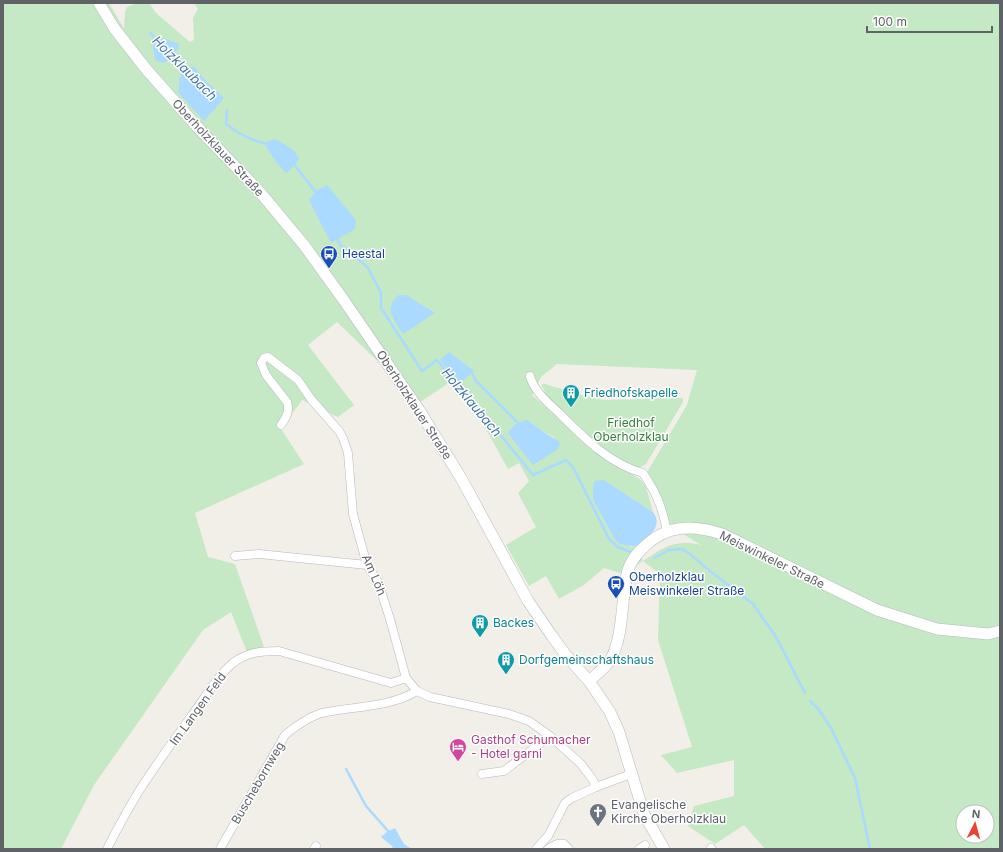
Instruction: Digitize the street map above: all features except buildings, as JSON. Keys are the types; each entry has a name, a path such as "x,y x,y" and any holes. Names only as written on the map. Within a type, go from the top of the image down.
{"main road":[{"name":"Oberholzklauer Straße","path":"99,3 114,28 146,69 201,132 259,191 304,245 344,299 419,410 461,478 528,601 561,648 589,680 610,712 619,732 644,814 664,849"},
{"name":"Meiswinkeler Straße","path":"589,680 603,669 612,658 616,646 628,570 640,550 667,531 680,528 694,528 722,534 877,610 937,629 988,634 1000,631"}],"street":[{"name":"Am Löh","path":"282,425 288,415 289,407 287,402 266,375 261,363 264,358 268,357 298,380 311,399 339,430 343,438 348,453 353,514 367,565 378,582 406,678 417,691 430,697 509,714 529,721 550,736 581,764 593,780 596,787"},
{"path":"530,376 532,383 539,393 584,438 607,456 634,471 643,473 653,488 662,507 667,531"},
{"path":"235,556 259,554 367,565"},
{"name":"Im Langen Feld","path":"107,849 136,795 205,697 224,672 245,656 259,651 279,651 391,683 406,678"},
{"name":"Buschebornweg","path":"220,849 285,735 296,726 321,714 376,705 406,697 417,691"},
{"path":"482,774 504,771 550,736"},
{"path":"536,849 548,836 565,803 572,798 596,787 631,774"},
{"path":"548,849 557,844 564,844 569,849"}],"green space":[{"path":"3,3 109,3 124,29 125,12 127,7 137,3 149,3 156,13 190,42 194,40 193,18 198,9 194,3 1000,3 1000,849 765,849 744,825 715,844 688,826 694,806 734,796 734,760 677,773 661,755 692,747 658,640 660,574 643,561 623,574 604,568 584,585 559,599 546,576 529,586 506,545 536,527 518,493 529,481 519,463 508,469 477,413 452,381 420,402 337,322 308,345 354,405 338,417 302,400 281,429 304,464 195,513 208,557 235,564 264,647 247,652 231,612 203,630 94,785 61,849 3,849","holes":["557,364 697,370 687,405 646,474 670,526 701,545 692,543 677,544 664,548 643,561 637,547 631,547 614,538 593,500 604,480 653,512 646,487 641,480 594,451 532,395 541,377","528,420 542,431 556,438 508,433 514,426"]},
{"name":"Friedhof Oberholzklau","path":"542,384 604,400 683,398 683,402 646,464 637,469 605,452 545,394"}],"water":[{"path":"158,37 179,44 179,47 169,60 162,63 155,60 152,40"},
{"path":"194,67 224,98 204,121 178,92 180,77 184,69"},
{"path":"274,139 292,150 299,160 286,173 274,159 266,146 267,142"},
{"path":"327,185 356,220 355,229 331,243 309,200 316,191"},
{"path":"399,295 406,295 435,313 403,334 394,319 391,310 391,305"},
{"path":"449,352 474,371 460,383 440,360"},
{"path":"528,420 560,442 558,449 533,465 508,433 516,424"},
{"path":"604,480 653,512 656,517 656,527 650,536 637,547 620,544 614,538 593,500 593,485 595,481"},
{"path":"395,828 404,844 412,849 393,849 392,846 381,837 388,831"}],"waterway":[{"name":"Holzklaubach","path":"150,33 157,40"},
{"name":"Holzklaubach","path":"170,54 186,70"},
{"name":"Holzklaubach","path":"227,110 226,124 246,137 268,144"},
{"name":"Holzklaubach","path":"293,163 317,194"},
{"name":"Holzklaubach","path":"336,237 340,245 352,253 368,268 381,293 381,308 422,371 437,360 468,395 533,475 566,460 573,467 609,539 618,547 633,553"},
{"path":"472,373 476,381 518,423"},
{"name":"Holzklaubach","path":"654,558 669,550 682,549 753,604 776,637 805,693"},
{"name":"Holzklaubach","path":"810,701 819,710 831,728 855,778 870,849"},
{"path":"346,769 366,806 388,831"}],"place":[{"name":"Heestal","path":"329,269"},
{"name":"Friedhofskapelle","path":"571,408"},
{"name":"Oberholzklau Meiswinkeler Straße","path":"616,599"},
{"name":"Backes","path":"480,638"},
{"name":"Dorfgemeinschaftshaus","path":"506,675"},
{"name":"Gasthof Schumacher - Hotel garni","path":"458,762"},
{"name":"Evangelische Kirche Oberholzklau","path":"598,827"}]}
